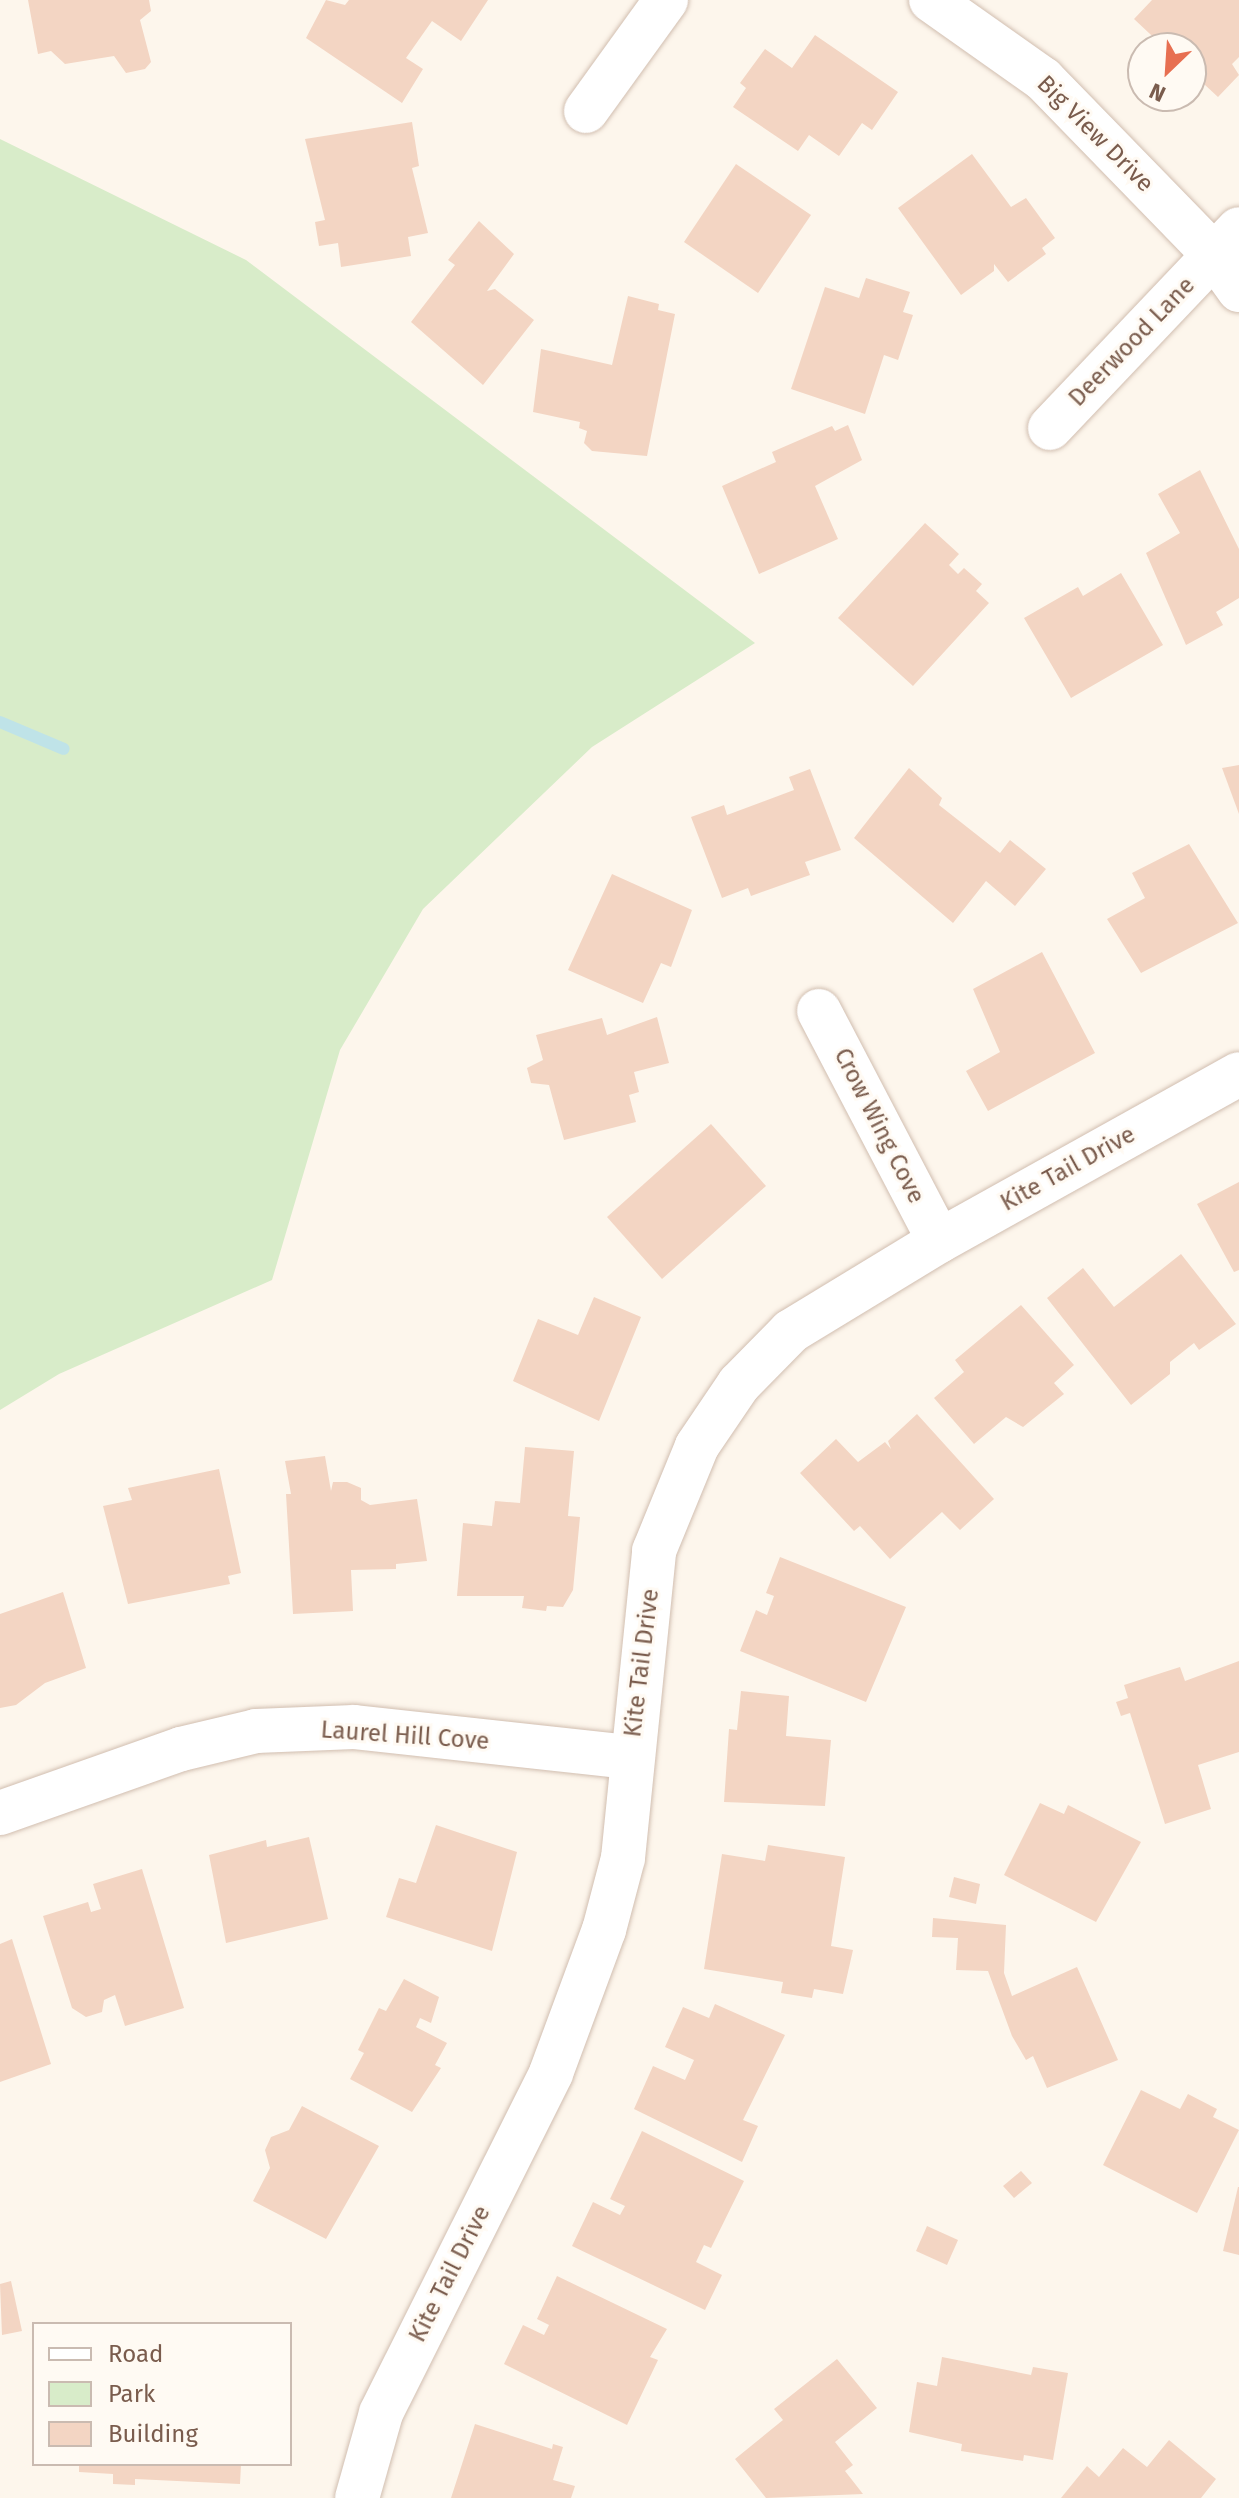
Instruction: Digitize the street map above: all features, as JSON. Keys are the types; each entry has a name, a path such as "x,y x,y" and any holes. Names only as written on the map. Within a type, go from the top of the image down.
{"street":[{"path":"586,111 666,0"},
{"name":"Big View Drive","path":"931,0 1043,79 1226,242 1239,290"},
{"name":"Deerwood Lane","path":"1050,428 1226,242"},
{"name":"Crow Wing Cove","path":"819,1011 939,1241"},
{"name":"Kite Tail Drive","path":"357,2498 381,2413 557,2058 604,1930 623,1858 654,1551 697,1446 739,1384 791,1331 939,1241 1239,1074"},
{"name":"Laurel Hill Cove","path":"0,1813 181,1749 256,1731 354,1727 631,1757"}],"green space":[{"path":"0,139 246,260 755,643 592,747 423,909 340,1050 272,1280 59,1374 0,1410"}],"building":[{"path":"28,0 149,0 151,11 140,20 151,62 145,69 126,73 114,56 65,64 51,51 38,54"},
{"path":"326,0 345,5 349,0 488,0 461,41 432,21 406,58 423,69 402,103 306,38"},
{"path":"1152,0 1239,0 1239,57 1232,64 1239,75 1218,97 1207,87 1207,32 1148,32 1134,19"},
{"path":"815,35 898,92 872,130 862,123 839,156 809,135 798,151 733,107 746,88 740,83 765,49 792,68"},
{"path":"412,122 419,166 412,168 428,233 408,237 411,256 341,267 338,243 319,246 315,222 325,220 305,139"},
{"path":"972,154 1011,207 1026,198 1055,238 1042,248 1046,254 1008,282 994,264 994,271 961,295 898,208"},
{"path":"736,164 811,215 758,293 684,242"},
{"path":"479,221 514,254 487,291 495,289 534,320 483,385 411,322 455,265 448,260"},
{"path":"866,278 910,292 903,312 913,315 898,360 884,355 865,414 791,389 825,287 859,298"},
{"path":"628,296 659,304 658,310 675,314 647,456 592,451 584,443 587,431 579,428 580,422 533,412 541,349 612,365"},
{"path":"848,425 862,460 815,486 838,539 759,574 722,486 776,462 772,452 832,426 835,431"},
{"path":"1200,470 1239,549 1239,598 1216,612 1223,625 1186,645 1146,553 1180,533 1158,494"},
{"path":"925,523 959,554 949,565 958,574 964,568 982,584 976,591 989,603 913,686 838,618"},
{"path":"1121,573 1163,645 1071,698 1024,618 1078,587 1083,596"},
{"path":"1239,765 1239,814 1222,768"},
{"path":"909,768 942,798 939,805 1000,853 1010,840 1046,869 1015,906 986,881 953,923 854,838"},
{"path":"810,769 841,850 805,862 810,875 751,896 748,888 722,898 691,817 724,805 727,815 794,790 789,777"},
{"path":"1189,844 1238,923 1141,973 1107,919 1145,898 1132,873"},
{"path":"612,874 692,910 671,967 661,963 643,1003 568,970"},
{"path":"1042,952 1095,1053 988,1111 966,1071 1000,1052 973,989"},
{"path":"657,1017 669,1063 634,1072 639,1092 629,1095 636,1122 564,1140 549,1085 531,1083 527,1068 543,1060 536,1035 602,1018 607,1035"},
{"path":"711,1124 766,1186 662,1279 607,1217"},
{"path":"1239,1182 1239,1270 1234,1272 1197,1204"},
{"path":"1181,1254 1236,1324 1199,1350 1194,1343 1170,1362 1170,1374 1131,1405 1047,1298 1083,1268 1114,1307"},
{"path":"594,1297 641,1317 599,1421 513,1381 538,1319 578,1335"},
{"path":"1021,1305 1074,1365 1054,1383 1064,1394 1023,1427 1006,1417 974,1444 934,1398 964,1372 955,1360"},
{"path":"917,1414 994,1499 960,1530 942,1512 890,1559 860,1526 854,1531 800,1473 836,1439 858,1462 885,1442 891,1449 888,1441"},
{"path":"525,1447 574,1451 568,1516 580,1517 573,1590 563,1607 547,1606 546,1611 522,1608 524,1596 457,1596 463,1523 492,1526 495,1501 520,1503"},
{"path":"325,1456 331,1491 333,1482 347,1482 361,1488 361,1500 370,1505 417,1499 427,1561 396,1564 396,1569 351,1570 353,1611 293,1614 286,1494 291,1494 285,1461"},
{"path":"219,1469 241,1573 228,1576 230,1584 128,1604 103,1506 132,1500 128,1488"},
{"path":"780,1557 906,1607 866,1702 740,1651 756,1610 767,1615 774,1596 766,1593"},
{"path":"63,1592 86,1668 45,1683 16,1705 0,1708 0,1614"},
{"path":"1239,1661 1239,1752 1198,1765 1211,1809 1165,1824 1130,1713 1121,1716 1116,1702 1128,1698 1124,1685 1180,1667 1185,1681"},
{"path":"741,1691 789,1696 786,1736 831,1740 825,1806 724,1802 729,1729 737,1730"},
{"path":"1040,1803 1064,1814 1068,1805 1141,1842 1096,1922 1004,1875"},
{"path":"436,1825 517,1852 492,1951 386,1917 399,1878 416,1883"},
{"path":"309,1837 328,1919 226,1943 209,1855 266,1840 267,1847"},
{"path":"768,1845 845,1857 831,1946 853,1950 843,1994 814,1989 812,1998 781,1993 783,1982 704,1969 722,1854 765,1861"},
{"path":"142,1869 184,2008 125,2026 115,1995 104,2000 102,2012 86,2017 72,2008 43,1916 88,1902 91,1912 101,1909 93,1884"},
{"path":"954,1877 980,1884 976,1904 949,1897"},
{"path":"933,1918 1006,1925 1004,1973 1012,1996 1077,1967 1118,2060 1047,2088 1033,2056 1026,2060 1012,2036 988,1971 956,1970 958,1938 932,1937"},
{"path":"12,1939 51,2064 0,2082 0,1944"},
{"path":"404,1979 439,1997 431,2023 420,2018 416,2027 447,2043 435,2065 441,2068 412,2112 350,2079 364,2053 358,2050 379,2008 386,2011"},
{"path":"715,2004 785,2035 743,2120 758,2126 742,2162 634,2109 653,2066 685,2080 694,2060 665,2047 683,2007 709,2018"},
{"path":"1141,2090 1180,2109 1188,2094 1217,2109 1213,2117 1239,2130 1197,2213 1103,2165"},
{"path":"302,2106 379,2146 326,2239 253,2201 270,2168 265,2150 271,2137 289,2130"},
{"path":"642,2131 744,2181 711,2248 704,2245 696,2262 722,2275 705,2310 572,2246 593,2202 620,2215 625,2206 610,2199"},
{"path":"1021,2171 1032,2183 1014,2198 1003,2186"},
{"path":"1239,2187 1239,2255 1223,2251"},
{"path":"927,2226 958,2240 947,2265 916,2251"},
{"path":"557,2276 667,2329 650,2357 658,2360 627,2425 504,2364 523,2325 544,2335 549,2325 537,2319"},
{"path":"11,2281 22,2331 2,2335 0,2284"},
{"path":"942,2357 1031,2375 1033,2367 1068,2373 1053,2460 1024,2455 1023,2461 961,2451 962,2444 909,2432 917,2382 937,2386"},
{"path":"837,2359 877,2408 835,2442 853,2465 845,2471 863,2494 766,2498 735,2459 783,2420 774,2409"},
{"path":"475,2424 552,2449 553,2444 563,2447 553,2480 575,2486 571,2498 451,2498"},
{"path":"1169,2440 1216,2479 1201,2498 1061,2498 1087,2466 1099,2477 1123,2448 1147,2467"},
{"path":"79,2466 241,2466 240,2484 135,2479 135,2485 113,2484 113,2474 79,2472"}],"waterway":[{"path":"0,722 64,749"}]}
